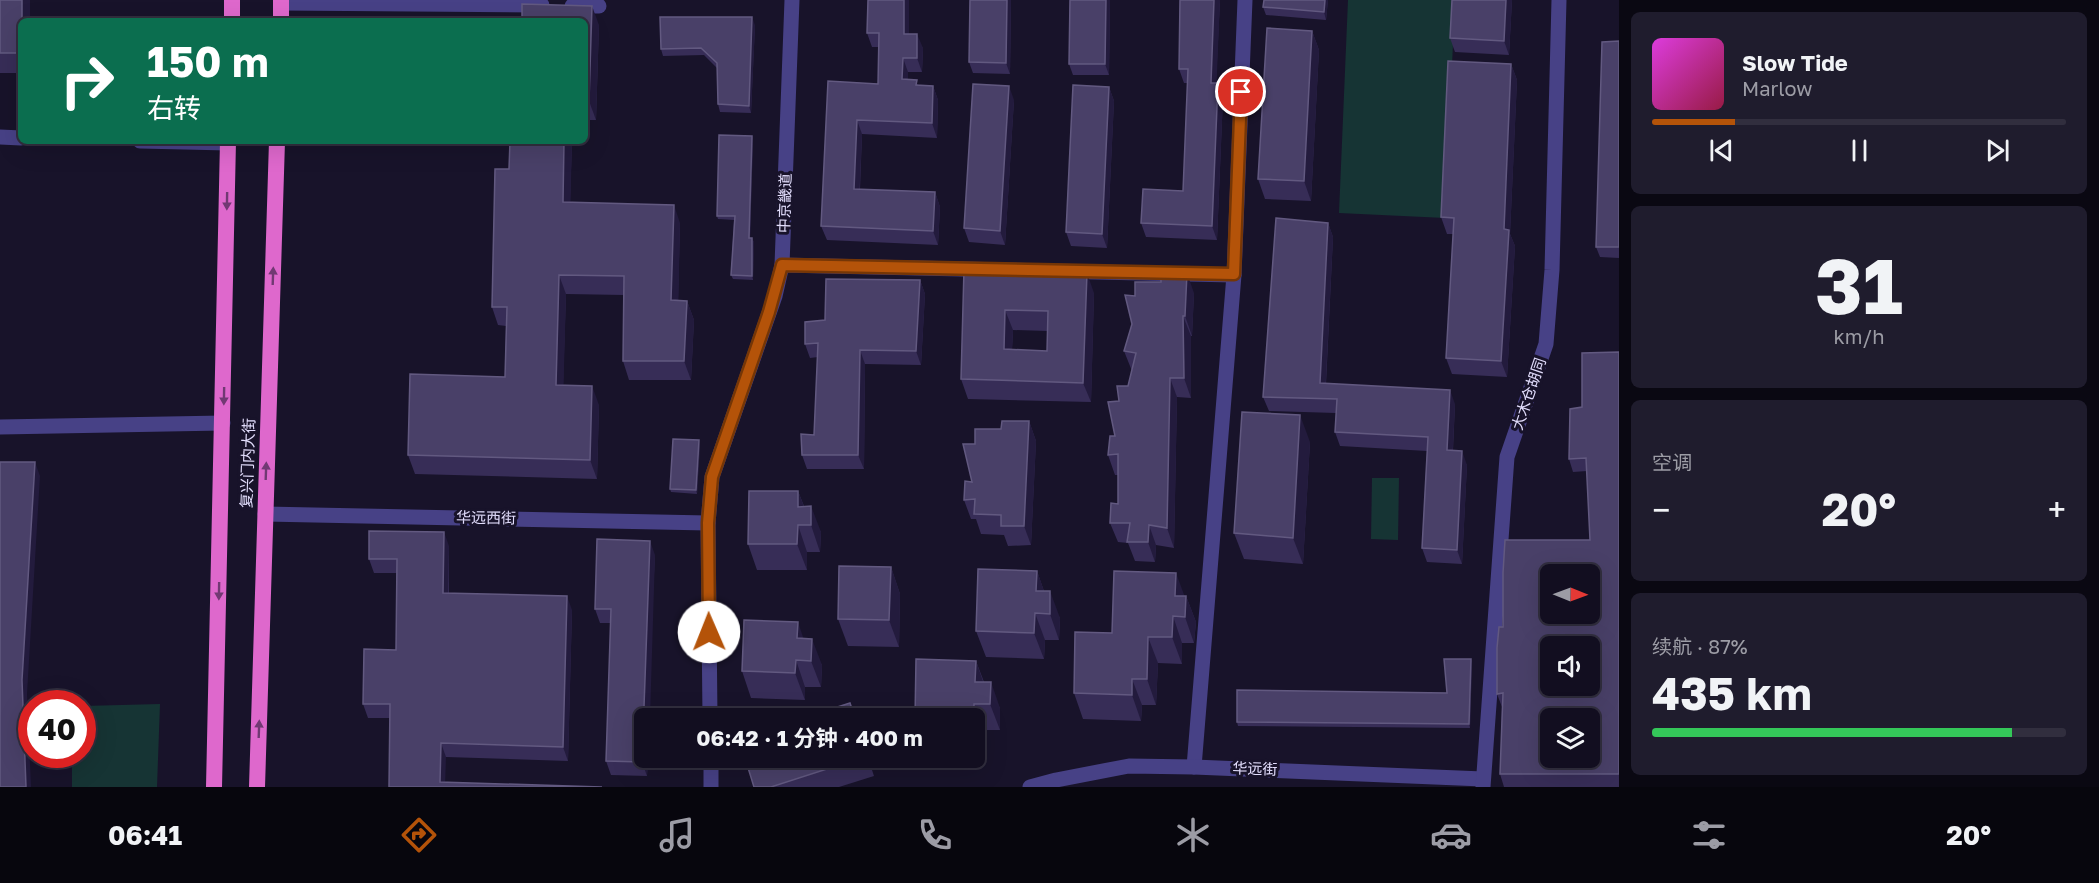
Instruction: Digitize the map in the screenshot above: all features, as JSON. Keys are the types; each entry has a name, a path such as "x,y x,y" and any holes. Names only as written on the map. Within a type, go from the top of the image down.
{"highway":[{"path":"232,0 232,18"},
{"path":"281,2 281,18"},
{"name":"复兴门内大街","path":"214,787 228,144"},
{"name":"复兴门内大街","path":"257,787 277,144"}],"street":[{"name":"中京畿道","path":"710,708 708,523 712,477 775,296 782,265 792,0"},
{"path":"1194,767 1234,274 1245,0"},
{"name":"大木仓胡同","path":"1483,783 1507,457 1546,344 1552,270 1559,0"},
{"path":"281,2 598,6"},
{"path":"0,137 18,138"},
{"path":"782,265 1234,274"},
{"path":"0,427 223,423"},
{"name":"华远西街","path":"265,513 708,523"},
{"name":"华远街","path":"1030,787 1129,766 1194,767 1483,783"},
{"path":"711,768 711,787"}],"green space":[{"path":"1348,0 1455,0 1445,218 1339,213"},
{"path":"1372,478 1399,478 1398,540 1371,539"},
{"path":"160,704 157,787 72,787 72,768 96,768 96,706"}],"building":[{"path":"0,0 22,0 22,18 18,18 18,53 0,53"},
{"path":"868,0 904,0 904,34 917,34 917,58 903,58 902,79 917,80 916,85 933,86 932,123 857,120 854,189 935,192 933,231 821,226 828,81 878,84 879,33 867,33"},
{"path":"970,0 1007,0 1006,63 969,62"},
{"path":"1070,0 1106,0 1105,64 1069,64"},
{"path":"1180,0 1214,0 1211,83 1218,83 1212,226 1141,223 1143,189 1183,191 1188,69 1179,69"},
{"path":"1264,0 1325,0 1324,12 1263,7"},
{"path":"1452,0 1506,0 1504,41 1450,38"},
{"path":"522,4 592,6 589,101 588,18 522,18"},
{"path":"660,17 752,17 749,106 718,104 717,63 701,48 661,49"},
{"path":"1267,28 1312,31 1304,181 1258,179"},
{"path":"1619,41 1619,247 1596,247 1602,42"},
{"path":"1448,61 1511,64 1504,229 1509,230 1501,361 1446,358 1454,218 1441,217"},
{"path":"973,84 1009,86 1000,231 964,228"},
{"path":"1073,85 1109,87 1102,234 1066,232"},
{"path":"719,135 752,136 749,238 752,238 752,276 731,275 735,216 717,216"},
{"path":"510,144 564,144 563,202 674,205 671,300 687,301 684,361 623,361 624,276 559,275 556,385 592,386 590,460 408,455 410,374 505,377 507,307 492,307 495,169 509,169"},
{"path":"1276,218 1328,223 1320,383 1450,390 1447,450 1462,451 1457,550 1422,548 1428,437 1335,432 1337,399 1263,397"},
{"path":"964,269 1087,273 1083,383 961,379","holes":["1005,310 1048,311 1047,351 1004,349"]},
{"path":"1161,270 1187,273 1185,316 1183,316 1184,378 1170,378 1167,528 1149,525 1148,542 1127,542 1130,523 1110,523 1111,503 1118,504 1118,454 1108,455 1110,436 1115,436 1108,402 1119,401 1117,386 1128,386 1136,353 1124,351 1132,324 1125,295 1135,296 1135,282 1161,282"},
{"path":"826,279 920,280 916,351 860,350 858,455 802,455 801,434 814,435 818,343 805,344 805,322 825,320"},
{"path":"1619,352 1619,774 1500,774 1503,693 1497,694 1497,648 1499,627 1503,627 1505,540 1590,540 1586,458 1569,459 1570,409 1582,407 1582,353"},
{"path":"1242,412 1300,415 1293,538 1234,533"},
{"path":"1002,421 1029,421 1024,526 1001,526 1001,515 974,514 975,499 964,500 965,481 972,482 963,444 975,444 975,429 1001,429"},
{"path":"673,439 699,440 696,490 670,489"},
{"path":"0,462 35,462 22,690 18,690 18,768 25,768 26,787 0,787"},
{"path":"749,491 798,491 798,507 811,506 811,525 798,525 797,544 748,544"},
{"path":"369,531 444,532 443,593 567,596 563,747 441,743 440,782 602,787 389,787 390,704 363,704 364,649 396,650 397,559 369,559"},
{"path":"597,539 650,541 644,708 634,708 634,762 606,761 611,609 595,609"},
{"path":"839,566 891,567 889,620 838,619"},
{"path":"978,569 1037,571 1036,591 1050,591 1050,614 1035,613 1034,633 976,631"},
{"path":"1114,571 1176,573 1175,596 1186,596 1185,617 1173,616 1172,637 1148,637 1147,679 1132,679 1132,695 1074,693 1075,632 1112,633"},
{"path":"744,620 798,622 797,638 812,639 811,661 796,660 795,673 742,671"},
{"path":"916,659 976,661 975,682 991,682 990,704 974,704 974,708 915,708"},
{"path":"1444,659 1471,659 1469,724 1237,722 1237,690 1447,693"},
{"path":"850,703 852,708 834,708"},
{"path":"748,768 830,768 771,787 754,787"}],"route":[{"path":"709,632 708,523 712,477 775,296 782,265 1234,274 1241,92"}]}
